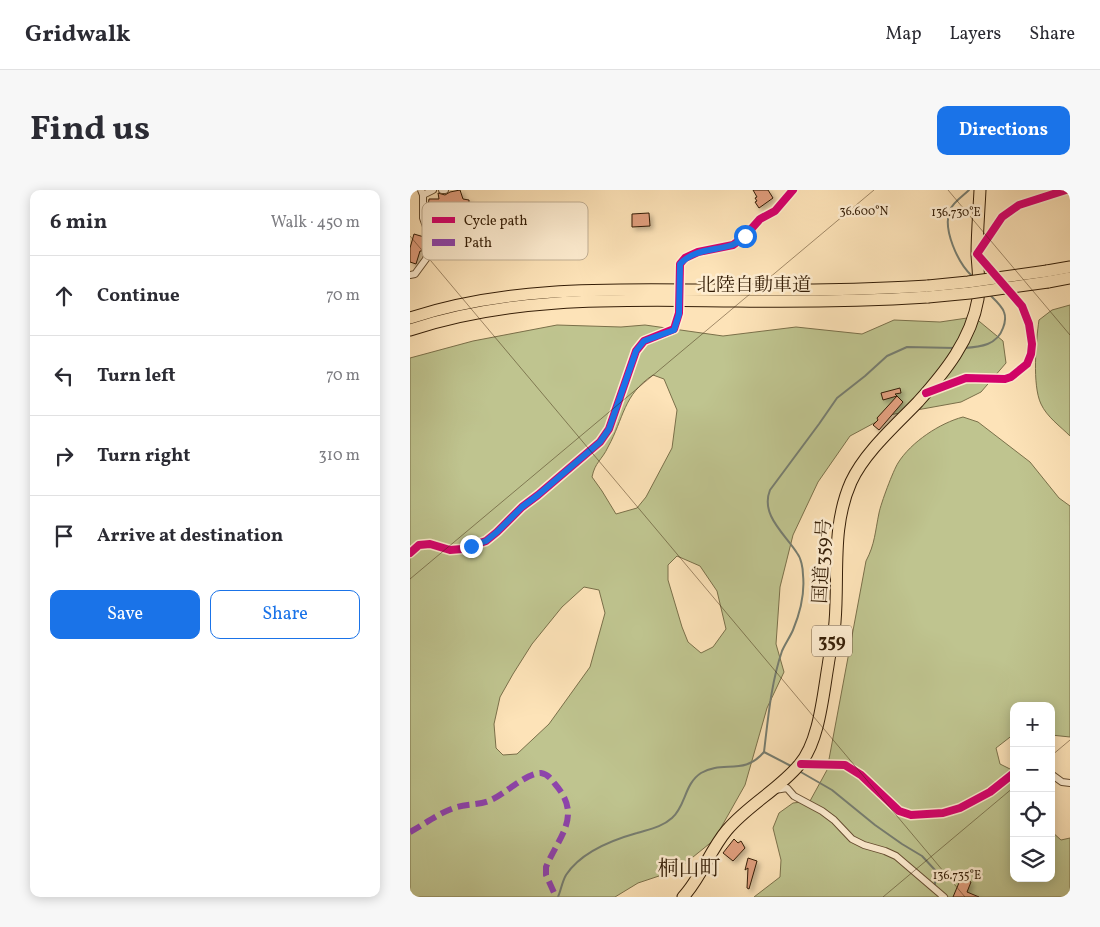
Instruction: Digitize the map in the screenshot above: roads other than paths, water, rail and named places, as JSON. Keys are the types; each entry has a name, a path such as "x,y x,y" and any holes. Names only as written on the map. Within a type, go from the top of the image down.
{"highway":[{"name":"国道359号","path":"683,897 728,829 742,815 773,791 801,764 808,750 819,717 835,622 838,530 843,502 852,480 869,455 926,393 962,345 978,300 980,194"},
{"name":"北陸自動車道","path":"1048,277 1070,267"},
{"name":"北陸自動車道","path":"410,330 463,315 545,303 623,300 831,302 928,291 968,282 1048,277 1070,278"},
{"name":"北陸自動車道","path":"410,318 495,298 577,290 928,291"}],"street":[{"path":"422,192 433,190"},
{"path":"410,553 419,545 430,544 450,550 462,549 486,541 522,507 600,442 609,429 636,351 644,341 674,330 679,314 680,264 685,258 698,252 734,245 760,219 775,211 793,190"},
{"path":"926,393 966,378 1005,379 1011,377 1028,364 1032,344 1029,324 1022,306 978,254 1002,217 1019,205 1066,190"},
{"path":"410,275 415,274 425,260"},
{"path":"801,764 845,765 861,775 899,811 911,815 944,813 960,808 990,792 1010,776"},
{"path":"1055,777 1062,782 1070,783"},
{"path":"773,791 787,788 794,796 822,811 834,820 852,839 896,856 944,897"}],"waterway":[{"path":"969,190 951,207 948,226 957,254 972,276"},
{"path":"964,348 982,346 993,342 1003,328 1004,312 989,294"},
{"path":"558,897 566,875 588,853 617,839 660,826 672,818 677,813 691,783 701,773 709,769 749,764 764,752 775,676 782,651 798,617 803,596 800,558 771,516 768,508 770,490 837,398 887,356 907,347 955,348"},
{"path":"764,752 791,766"},
{"path":"799,771 832,790 875,825 922,856 935,870 935,886"}],"district":[{"name":"桐山町","path":"689,868"}]}
